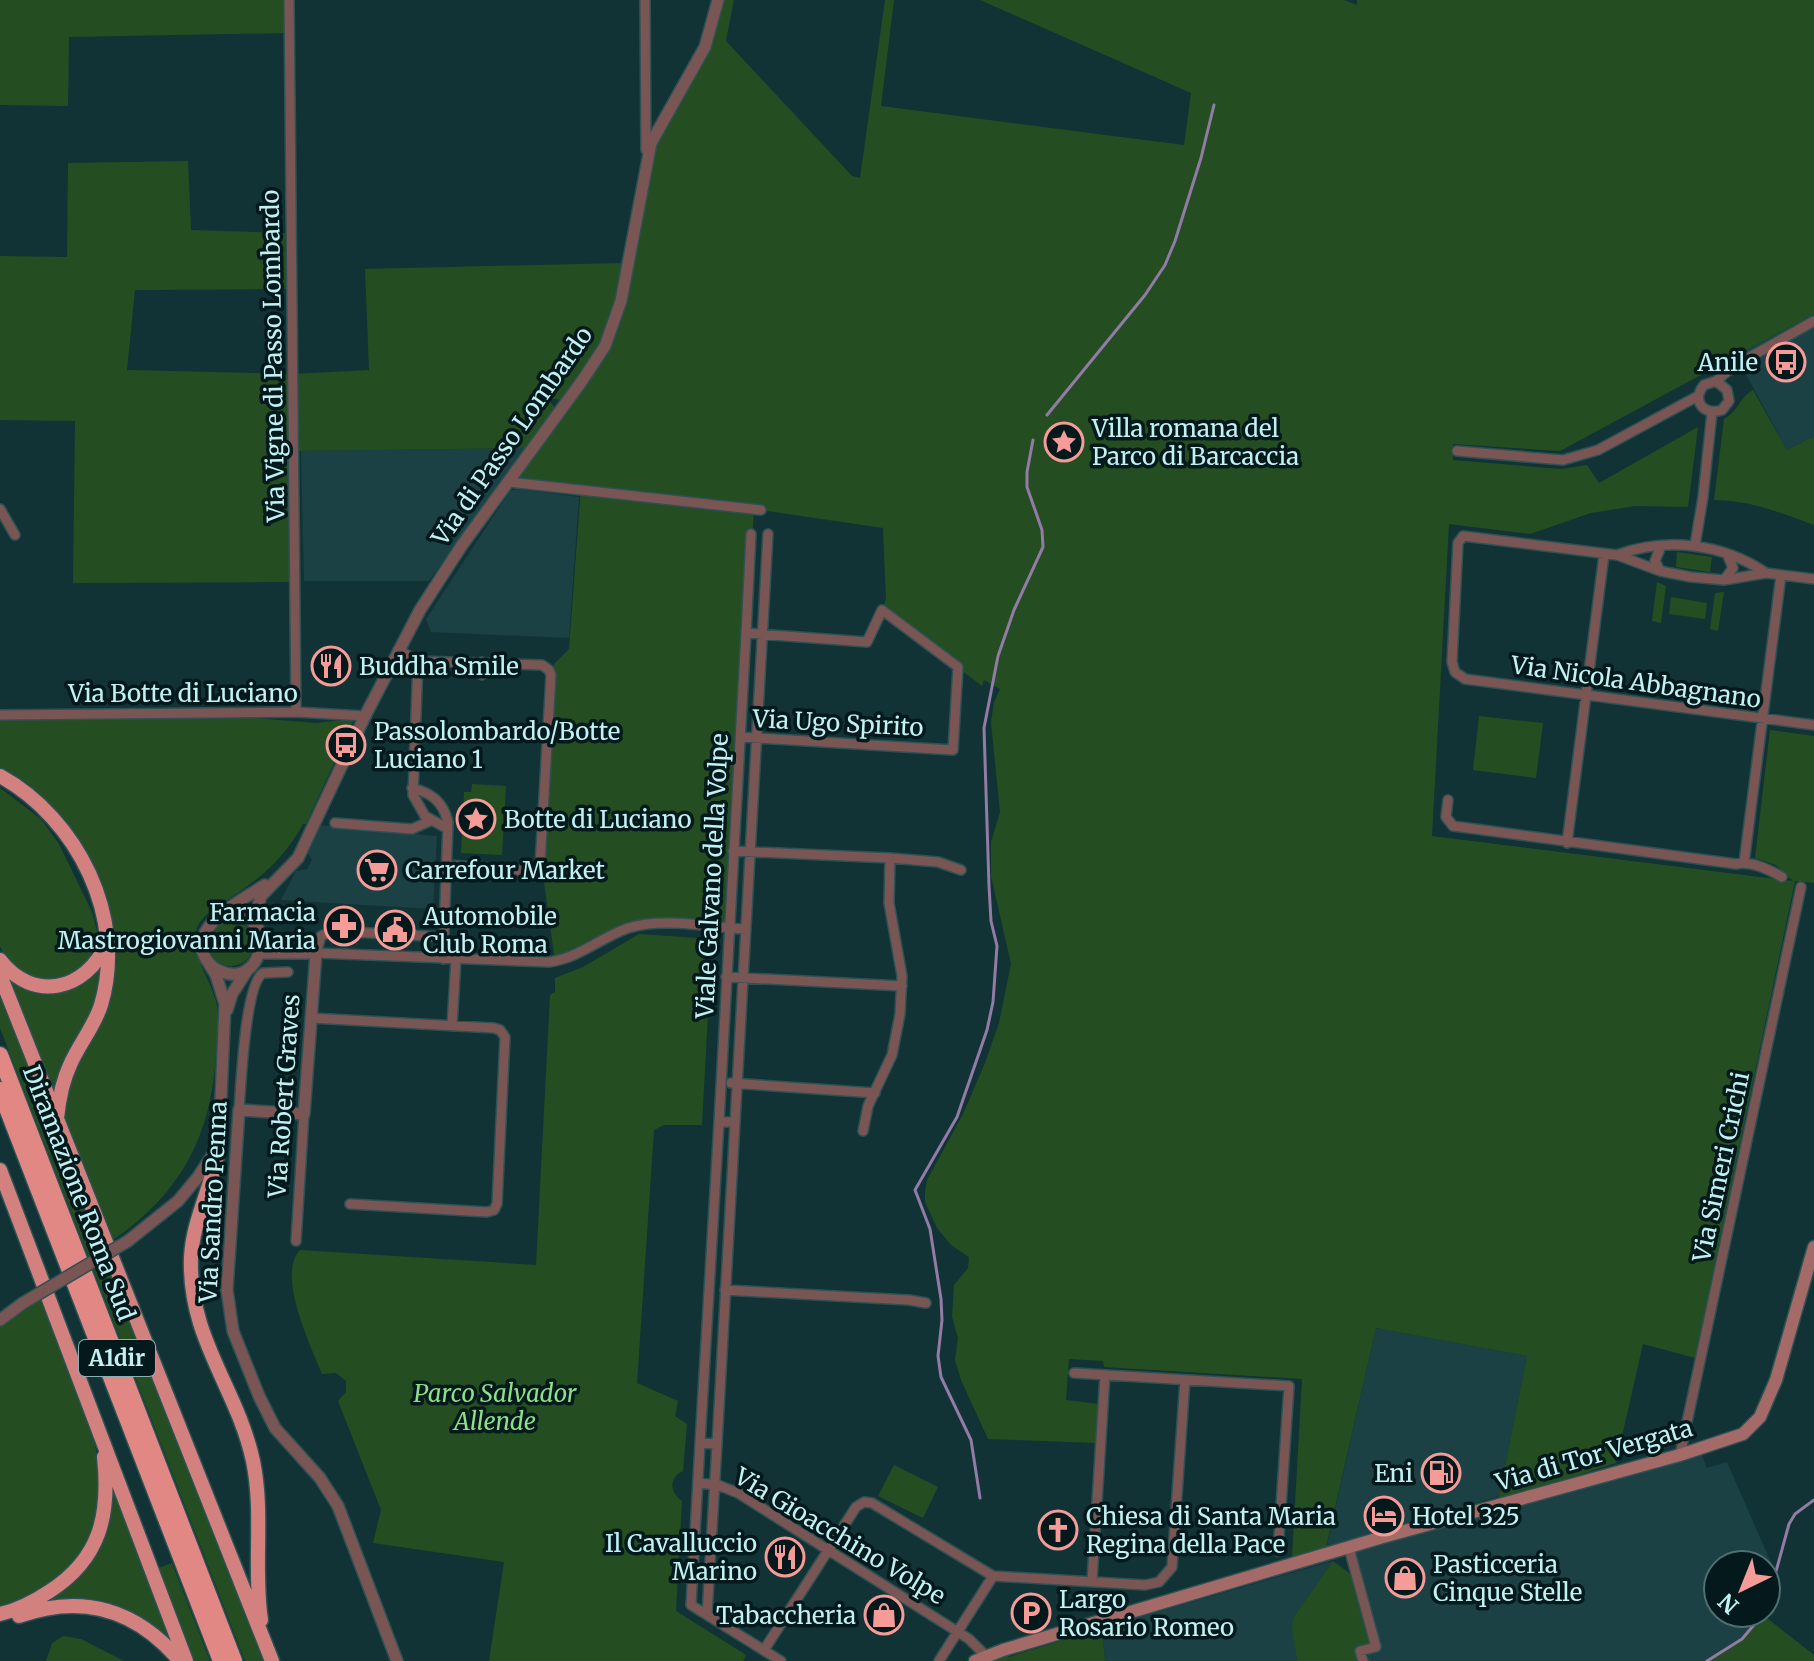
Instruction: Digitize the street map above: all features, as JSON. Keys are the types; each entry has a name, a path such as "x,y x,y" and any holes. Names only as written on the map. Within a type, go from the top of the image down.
{"highway":[{"path":"0,776 37,801 75,847 104,914 107,978 100,1007 66,1073 57,1118"},
{"path":"0,960 24,982 55,987 72,981 89,969 101,956 107,943"},
{"path":"0,975 271,1660"},
{"name":"Diramazione Roma Sud","path":"0,1055 234,1661"},
{"name":"Diramazione Roma Sud","path":"0,1090 221,1661"},
{"path":"219,1145 195,1229 191,1257 193,1290 207,1349 238,1412 252,1458 259,1507 259,1600 271,1660"},
{"path":"0,1170 186,1661"},
{"path":"0,1614 33,1601 62,1583 85,1561 95,1544 102,1523 106,1478 104,1451 81,1380"},
{"path":"0,1623 54,1606 93,1606 112,1611 139,1625 180,1661"}],"main road":[{"name":"Via di Tor Vergata","path":"980,1659 1743,1434 1758,1420 1776,1380 1814,1247"}],"street":[{"name":"Via Vigne di Passo Lombardo","path":"289,0 296,712"},
{"path":"645,0 646,161"},
{"name":"Via di Passo Lombardo","path":"258,930 258,903 265,891 298,858 398,650 441,576 592,367 612,330 621,301 646,161 655,133 705,47 718,0"},
{"path":"1457,451 1563,460 1598,450 1698,396 1704,385 1716,381 1734,366 1814,321"},
{"path":"1698,396 1701,406 1712,412 1722,410 1729,401 1727,390 1716,381"},
{"path":"1695,545 1712,412"},
{"path":"509,482 761,510"},
{"path":"0,509 15,535"},
{"name":"Viale Galvano della Volpe","path":"751,534 691,1605 707,1615 768,534"},
{"name":"Via Nicola Abbagnano","path":"1604,555 1463,536 1458,543 1452,662 1455,672 1465,679 1814,725"},
{"path":"1617,555 1638,547 1695,545 1727,554 1766,573"},
{"path":"1660,571 1655,561 1661,546"},
{"path":"1724,580 1733,568 1727,554"},
{"path":"1567,843 1604,555 1617,555 1660,571 1724,580 1766,573 1814,579"},
{"path":"1744,863 1781,575"},
{"path":"746,633 867,642 886,599"},
{"name":"Via Ugo Spirito","path":"740,737 953,750 958,667 882,610"},
{"path":"398,650 418,661 542,665 550,672 540,863 533,871 447,865"},
{"path":"418,661 412,788 415,803 430,821 448,829"},
{"path":"482,662 482,675"},
{"name":"Via Botte di Luciano","path":"0,715 296,712 365,716"},
{"path":"412,788 427,792 446,813 443,959"},
{"path":"1448,800 1446,817 1453,826 1567,843 1744,863 1782,877"},
{"path":"335,823 412,829 430,821"},
{"path":"733,851 890,858 942,863 961,870"},
{"path":"863,1131 867,1111 894,1046 902,986 900,954 889,903 890,858"},
{"name":"Via di Passo Lombardo","path":"220,916 282,875"},
{"name":"Via Simeri Crichi","path":"1680,1455 1801,887"},
{"path":"0,1320 128,1241 178,1201 219,1145 225,1018 223,993 203,954 202,939 208,925 220,916 240,915 258,930 260,953 232,994 225,1018"},
{"path":"260,953 522,963 555,961 580,953 625,929 647,924 746,929"},
{"path":"316,953 321,936 333,931 444,937"},
{"name":"Via Robert Graves","path":"296,1241 316,953"},
{"path":"452,1026 456,959"},
{"path":"208,962 225,973 248,968"},
{"name":"Via Sandro Penna","path":"288,972 263,973 254,982 246,1029 227,1286 233,1331 275,1428 320,1478 338,1506 397,1661"},
{"path":"726,977 902,986"},
{"path":"311,1018 497,1028 505,1037 496,1206 487,1212 350,1204"},
{"path":"721,1082 875,1093"},
{"path":"239,1110 304,1114"},
{"path":"719,1122 735,1122"},
{"path":"725,1290 926,1303"},
{"path":"1074,1373 1289,1386 1278,1551"},
{"path":"1092,1581 1105,1375"},
{"path":"764,1650 856,1507 867,1501 993,1576 1145,1585 1159,1582 1172,1567 1185,1380"},
{"path":"700,1443 717,1444"},
{"name":"Via Gioacchino Volpe","path":"698,1483 714,1484 738,1493 958,1632"},
{"path":"1349,1548 1376,1647 1360,1651 1363,1661"},
{"path":"939,1661 993,1576"},
{"path":"707,1615 781,1661"},
{"name":"Via di Tor Vergata","path":"958,1632 980,1659"}],"shaded area":[{"path":"1814,314 1814,436 1787,450 1736,356"},
{"path":"525,448 429,581 304,581 301,451"},
{"path":"516,489 579,497 569,638 431,632 426,619 510,491"},
{"path":"318,825 437,836 433,909 281,900 296,871 307,869 312,860 306,850"},
{"path":"1376,1328 1527,1356 1499,1496 1326,1549"},
{"path":"1701,1453 1707,1468 1727,1462 1765,1549 1702,1549 1702,1629 1749,1629 1733,1647 1707,1661 1363,1661 1351,1552"},
{"path":"1333,1561 1294,1616 1297,1661 1105,1661 1102,1628"}],"green space":[{"path":"0,0 289,0 289,33 69,37 68,106 0,105"},
{"path":"721,0 734,0 726,41 852,176 860,178 885,0 894,0 881,106 1184,145 1191,93 980,0 1344,0 1357,5 1357,0 1814,0 1814,314 1560,451 1453,444 1453,460 1561,469 1587,465 1599,483 1698,427 1688,507 1635,506 1591,513 1530,534 1449,524 1432,836 1793,881 1776,865 1755,858 1770,730 1814,736 1814,883 1795,881 1695,1358 1643,1344 1616,1463 1498,1501 1527,1356 1376,1328 1326,1547 1292,1558 1302,1379 1104,1367 1103,1361 1069,1359 1066,1400 1099,1404 1096,1443 988,1439 955,1360 958,1338 952,1317 954,1285 968,1268 969,1257 951,1245 937,1228 925,1202 925,1191 927,1180 963,1114 985,1063 999,1023 1011,964 991,876 991,842 1000,812 991,722 1000,689 984,680 982,686 882,610 886,599 883,528 754,509 728,928 647,924 555,961 542,868 554,664 569,649 581,487 518,477 606,355 621,316 653,148 710,46"},
{"path":"188,161 191,230 285,233 287,289 135,290 127,370 293,374 369,370 365,269 622,263 612,317 601,345 562,400 550,401 556,410 528,448 294,451 295,582 73,583 75,421 0,420 0,256 67,257 68,163"},
{"path":"1753,390 1787,450 1814,436 1814,525 1753,505 1714,500 1724,419"},
{"path":"1677,552 1712,557 1710,572 1676,567"},
{"path":"1657,582 1666,586 1661,623 1652,621"},
{"path":"1724,592 1718,631 1710,629 1715,593"},
{"path":"1671,597 1707,603 1705,619 1669,614"},
{"path":"1479,716 1543,723 1536,778 1473,770"},
{"path":"255,718 316,723 351,719 353,722 306,824 272,866 206,915 198,925 196,948 214,995 218,1018 213,1085 207,1112 188,1161 174,1183 157,1203 113,1240 64,1117 77,1067 111,1001 117,961 113,927 87,865 0,769 0,719"},
{"path":"472,784 506,786 502,855 461,853 464,792 471,792"},
{"path":"0,788 41,819 59,844 92,912 98,935 96,951 83,970 54,983 22,976 0,946"},
{"path":"231,920 247,927 254,943 247,959 231,966 215,959 208,943 215,927"},
{"name":"Parco Salvador Allende","path":"639,934 712,939 702,1125 664,1125 654,1130 637,1383 678,1401 675,1416 687,1424 683,1471 675,1477 672,1485 682,1501 676,1611 746,1655 743,1661 489,1661 504,1562 373,1543 381,1510 338,1401 346,1392 346,1381 336,1373 322,1374 298,1311 292,1276 294,1261 300,1250 536,1265 550,995 555,992 555,978 583,967"},
{"path":"100,964 100,980 93,1010 61,1065 53,1093 9,978 35,992 46,993 67,987"},
{"path":"0,991 263,1661 245,1661 0,1028"},
{"path":"43,1298 88,1417 96,1449 98,1510 89,1539 77,1561 51,1583 0,1610 0,1327"},
{"path":"894,1465 938,1487 923,1518 878,1496"},
{"path":"112,1485 176,1648 129,1617 101,1604 85,1600 45,1601 77,1579 97,1554 108,1524"},
{"path":"1333,1561 1352,1575 1376,1647 1361,1652 1363,1661 1297,1661 1292,1628 1294,1616"},
{"path":"172,1563 210,1661 192,1661 156,1569"},
{"path":"1102,1628 1105,1661 993,1661 1006,1655 1009,1657"},
{"path":"1750,1629 1781,1629 1814,1655 1814,1661 1707,1661 1737,1643"},
{"path":"63,1636 81,1639 124,1661 46,1661 52,1643"}],"waterway":[{"path":"1047,415 1145,295 1165,265 1201,158 1214,105"},
{"path":"980,1498 971,1440 941,1377 938,1356 941,1299 930,1229 915,1190 957,1117 987,1030 993,1002 997,946 991,921 984,728 998,656 1014,610 1043,547 1042,530 1027,487 1033,440"},
{"path":"1782,1550 1795,1514 1814,1500"},
{"path":"1707,1661 1742,1639 1750,1629"}],"place":[{"name":"Anile","path":"1786,362"},
{"name":"Villa romana del Parco di Barcaccia","path":"1064,442"},
{"name":"Buddha Smile","path":"331,666"},
{"name":"Passolombardo/Botte Luciano 1","path":"346,745"},
{"name":"Botte di Luciano","path":"476,819"},
{"name":"Carrefour Market","path":"377,870"},
{"name":"Farmacia Mastrogiovanni Maria","path":"344,926"},
{"name":"Automobile Club Roma","path":"395,930"},
{"name":"Eni","path":"1441,1473"},
{"name":"Hotel 325","path":"1384,1516"},
{"name":"Chiesa di Santa Maria Regina della Pace","path":"1058,1530"},
{"name":"Il Cavalluccio Marino","path":"785,1557"},
{"name":"Pasticceria Cinque Stelle","path":"1405,1578"},
{"name":"Largo Rosario Romeo","path":"1031,1613"},
{"name":"Tabaccheria","path":"884,1615"}]}
